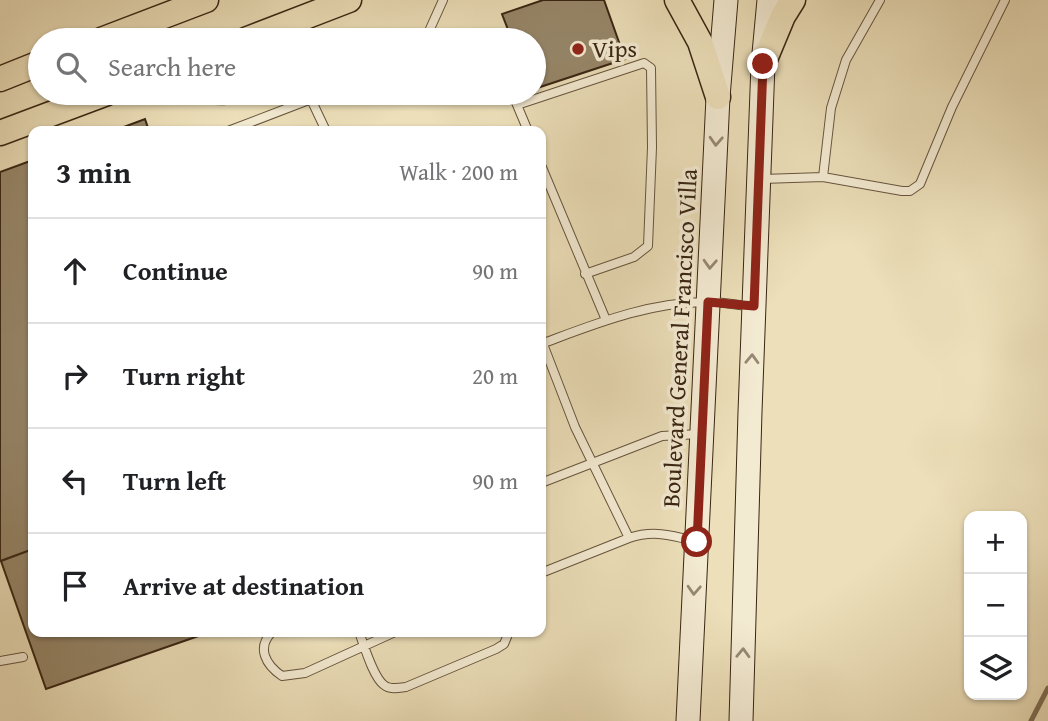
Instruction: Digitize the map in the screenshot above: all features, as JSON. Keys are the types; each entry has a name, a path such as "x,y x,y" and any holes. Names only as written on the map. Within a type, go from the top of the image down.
{"main road":[{"path":"132,28 206,0"},
{"path":"276,28 349,0"},
{"path":"677,0 701,42 718,97"},
{"name":"Boulevard General Francisco Villa","path":"688,721 718,97 726,0"},
{"path":"741,721 763,64 769,0"},
{"path":"763,64 783,16 793,0"},
{"path":"0,79 28,68"},
{"path":"0,133 75,105"}],"lane":[{"path":"430,28 443,0"},
{"path":"823,177 831,108 846,60 880,0"},
{"path":"759,179 823,177 902,191 916,189 952,107 1005,0"},
{"path":"546,95 645,63 651,68 652,147 648,246 634,257 585,274"},
{"path":"240,126 289,105"},
{"path":"314,105 324,126"},
{"path":"517,105 526,126"},
{"path":"546,177 606,320"},
{"path":"546,342 606,320 661,306 708,302 754,306"},
{"path":"546,354 575,427 629,538"},
{"path":"546,481 662,436 702,434"},
{"path":"546,571 643,533 657,533 697,542"},
{"path":"266,637 263,649 271,669 282,676 305,673 383,637"},
{"path":"361,637 378,678 385,687 395,689 406,687 496,649 507,637"},
{"path":"0,661 23,657"}],"building":[{"name":"Vips","path":"543,0 604,0 625,59 546,85 546,28 507,28 502,14"},
{"path":"145,119 147,126 126,126"},
{"path":"28,162 28,551 0,561 0,172"},
{"path":"28,551 28,637 196,637 46,689 1,561"}],"waterway":[{"path":"1031,721 1048,688"}],"place":[{"name":"Vips","path":"578,49"}],"route":[{"path":"697,542 708,302 754,306 763,64"}]}
